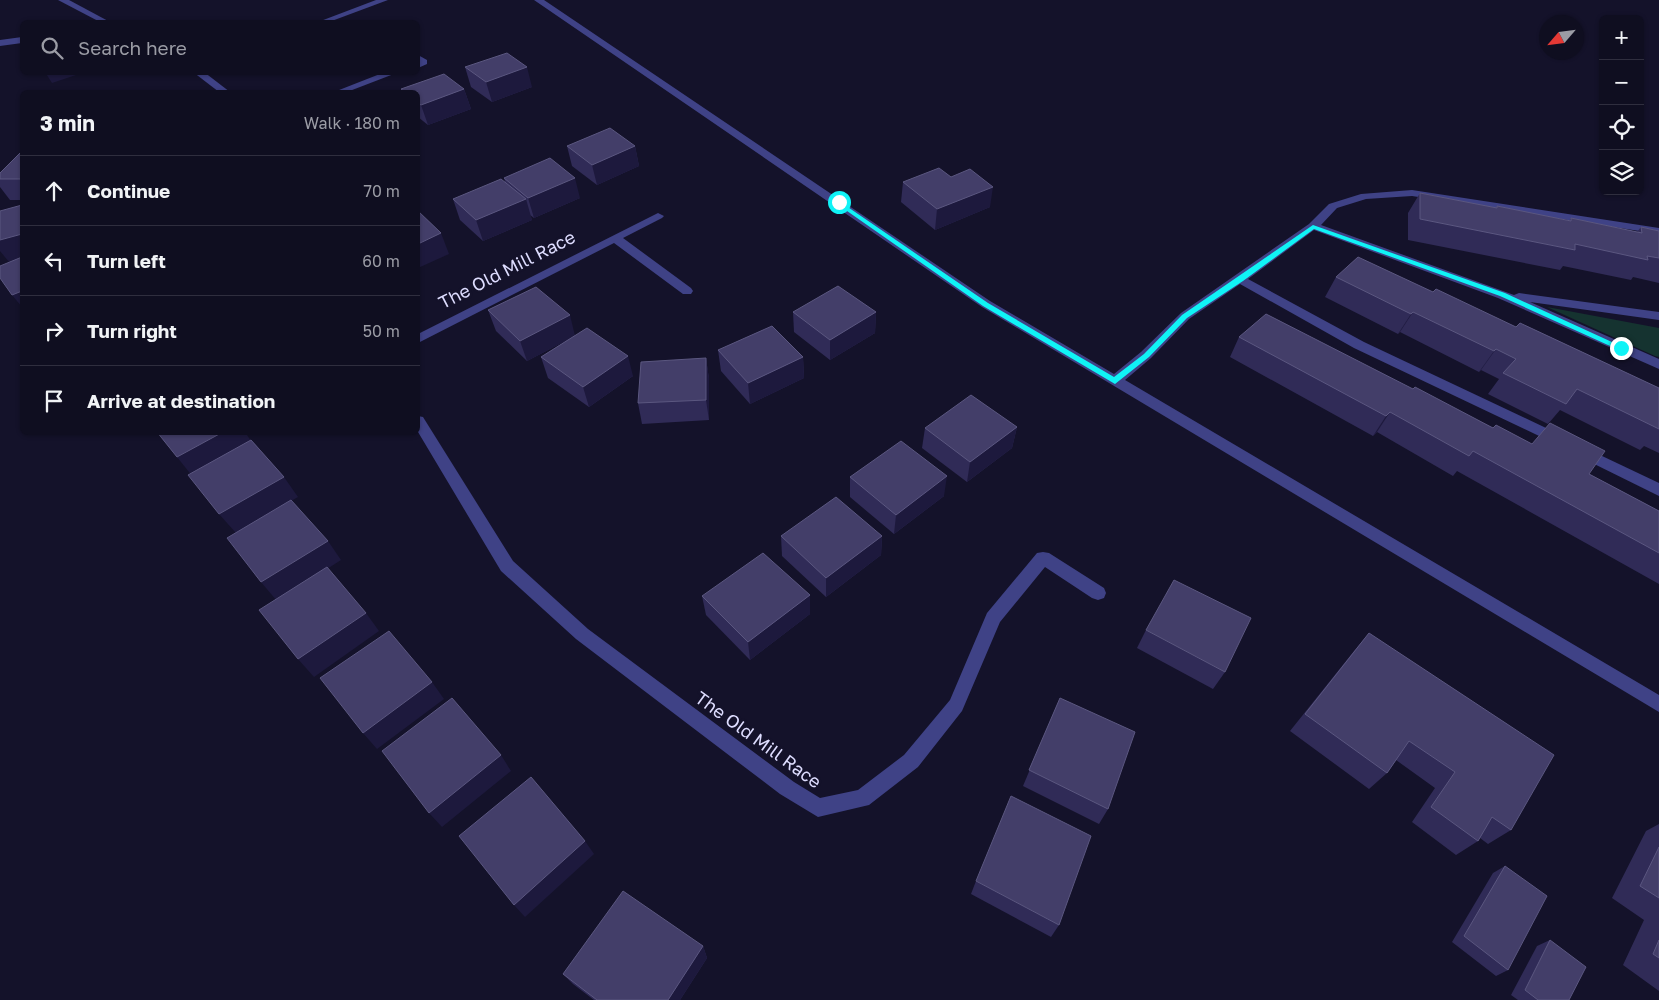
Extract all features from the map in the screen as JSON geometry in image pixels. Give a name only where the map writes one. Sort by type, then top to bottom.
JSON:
[{"type":"street","points":[[62,0],[97,20]]},
{"type":"street","points":[[328,20],[384,0]]},
{"type":"street","points":[[538,0],[839,202],[986,304],[1659,704]]},
{"type":"street","points":[[0,43],[20,40]]},
{"type":"street","points":[[201,75],[222,90]]},
{"type":"street","points":[[344,90],[386,75]]},
{"type":"street","points":[[1115,381],[1146,355],[1185,316],[1313,226],[1333,206],[1366,196],[1412,193],[1659,231]]},
{"type":"street","name":"The Old Mill Race","points":[[420,338],[658,216]]},
{"type":"street","points":[[1313,226],[1502,294],[1659,364]]},
{"type":"street","points":[[615,238],[687,291]]},
{"type":"street","points":[[1240,279],[1359,345],[1659,490]]},
{"type":"street","points":[[1502,294],[1659,316]]},
{"type":"street","name":"The Old Mill Race","points":[[420,424],[507,566],[582,634],[787,788],[818,808],[862,798],[911,761],[956,705],[993,618],[1043,558],[1098,593]]},
{"type":"green space","points":[[1547,307],[1659,328],[1659,357],[1655,356]]},
{"type":"building","points":[[507,53],[527,67],[486,82],[465,67]]},
{"type":"building","points":[[444,74],[464,89],[421,105],[420,90],[401,89]]},
{"type":"building","points":[[610,128],[635,146],[592,165],[567,146]]},
{"type":"building","points":[[20,153],[20,179],[0,179],[0,173]]},
{"type":"building","points":[[550,158],[575,178],[528,198],[504,178]]},
{"type":"building","points":[[939,168],[951,177],[970,169],[993,187],[937,209],[903,182]]},
{"type":"building","points":[[501,179],[526,199],[476,220],[453,199]]},
{"type":"building","points":[[1420,193],[1571,221],[1571,218],[1642,233],[1641,227],[1659,231],[1659,258],[1647,256],[1648,260],[1575,244],[1575,250],[1420,219]]},
{"type":"building","points":[[20,206],[20,235],[0,240],[0,211]]},
{"type":"building","points":[[420,213],[441,233],[420,243]]},
{"type":"building","points":[[1358,257],[1433,292],[1436,289],[1516,327],[1520,323],[1659,388],[1659,429],[1577,389],[1566,404],[1503,373],[1516,359],[1496,349],[1494,351],[1413,312],[1411,314],[1336,277]]},
{"type":"building","points":[[20,258],[20,292],[12,295],[0,278],[0,266]]},
{"type":"building","points":[[838,286],[876,312],[830,340],[793,312]]},
{"type":"building","points":[[536,287],[570,315],[520,341],[488,310]]},
{"type":"building","points":[[1266,314],[1413,389],[1415,387],[1493,428],[1496,425],[1532,444],[1550,423],[1605,451],[1589,474],[1659,511],[1659,553],[1473,451],[1469,456],[1390,412],[1386,416],[1239,337]]},
{"type":"building","points":[[772,326],[803,357],[748,383],[718,350]]},
{"type":"building","points":[[587,328],[628,356],[583,387],[541,357]]},
{"type":"building","points":[[706,358],[706,400],[638,403],[641,362]]},
{"type":"building","points":[[971,395],[1017,427],[970,462],[925,428]]},
{"type":"building","points":[[159,435],[217,435],[177,457]]},
{"type":"building","points":[[251,440],[284,477],[219,514],[188,475]]},
{"type":"building","points":[[901,441],[947,476],[896,515],[850,477]]},
{"type":"building","points":[[836,497],[882,536],[826,578],[781,536]]},
{"type":"building","points":[[291,500],[328,541],[261,582],[227,538]]},
{"type":"building","points":[[763,553],[810,595],[748,642],[702,596]]},
{"type":"building","points":[[327,567],[366,613],[298,659],[259,610]]},
{"type":"building","points":[[1174,580],[1251,618],[1225,672],[1146,630]]},
{"type":"building","points":[[389,631],[432,682],[363,733],[320,678]]},
{"type":"building","points":[[1369,633],[1554,755],[1511,830],[1492,817],[1478,841],[1431,807],[1455,772],[1409,741],[1387,773],[1305,714]]},
{"type":"building","points":[[452,698],[501,755],[429,813],[382,751]]},
{"type":"building","points":[[1060,698],[1135,732],[1108,809],[1029,770]]},
{"type":"building","points":[[531,777],[585,841],[514,905],[459,836]]},
{"type":"building","points":[[1011,796],[1091,836],[1059,925],[976,881]]},
{"type":"building","points":[[1659,847],[1659,898],[1640,886]]},
{"type":"building","points":[[1505,866],[1547,896],[1508,970],[1464,936]]},
{"type":"building","points":[[623,891],[703,946],[668,1000],[597,1000],[563,974]]},
{"type":"building","points":[[1550,940],[1586,967],[1569,1000],[1538,1000],[1525,990]]},
{"type":"building","points":[[1659,940],[1659,958],[1653,954]]},
{"type":"route","points":[[839,202],[986,304],[1115,381],[1146,355],[1185,316],[1313,226],[1502,294],[1621,348]]}]
